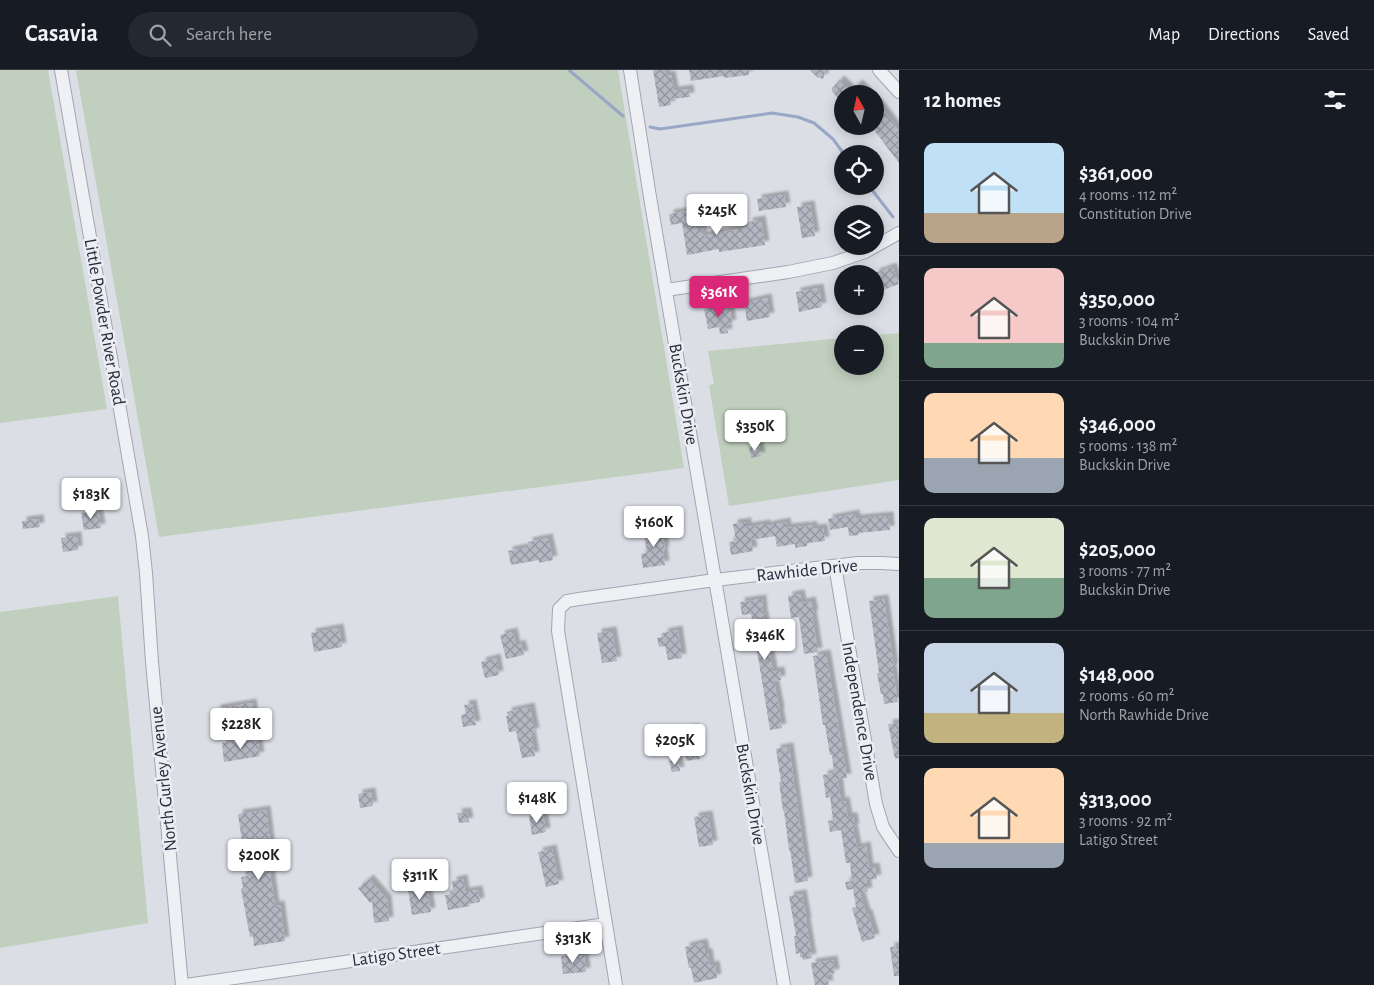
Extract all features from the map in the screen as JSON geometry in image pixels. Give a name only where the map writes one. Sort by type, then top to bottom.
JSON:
[{"type":"street","name":"Little Powder River Road","points":[[61,70],[131,473],[146,574]]},
{"type":"street","name":"Buckskin Drive","points":[[630,70],[784,985]]},
{"type":"street","points":[[879,70],[899,92]]},
{"type":"street","points":[[666,290],[788,272],[833,263],[865,252],[899,233]]},
{"type":"street","name":"Rawhide Drive","points":[[616,985],[558,631],[559,609],[567,601],[715,580],[881,562],[899,564]]},
{"type":"street","name":"Independence Drive","points":[[835,566],[876,804],[883,827],[899,851]]},
{"type":"street","name":"North Gurley Avenue","points":[[146,574],[152,662],[184,985]]},
{"type":"street","name":"Latigo Street","points":[[184,985],[606,924]]},
{"type":"green space","points":[[0,70],[48,70],[107,409],[0,423]]},
{"type":"green space","points":[[76,70],[618,70],[684,468],[159,537]]},
{"type":"green space","points":[[899,333],[899,480],[729,506],[709,385],[714,384],[708,351],[834,339],[834,375],[884,375],[884,334]]},
{"type":"green space","points":[[118,596],[148,923],[0,948],[0,612]]},
{"type":"building","points":[[653,70],[665,70],[666,76],[671,75],[674,91],[689,89],[690,97],[670,99],[671,105],[659,107]]},
{"type":"building","points":[[689,70],[749,70],[749,75],[724,78],[724,76],[691,81]]},
{"type":"building","points":[[810,70],[826,70],[823,79],[817,77]]},
{"type":"building","points":[[840,80],[845,85],[835,85]]},
{"type":"building","points":[[884,112],[899,131],[899,163],[878,135],[884,135]]},
{"type":"building","points":[[784,195],[786,207],[759,211],[757,199]]},
{"type":"building","points":[[810,205],[815,236],[802,238],[797,207]]},
{"type":"building","points":[[692,210],[696,229],[702,228],[703,236],[749,227],[748,222],[761,220],[765,245],[719,252],[719,249],[687,255],[682,223],[671,225],[669,214]]},
{"type":"building","points":[[892,267],[899,284],[884,290],[884,270]]},
{"type":"building","points":[[819,288],[822,307],[799,312],[796,292]]},
{"type":"building","points":[[767,298],[770,317],[747,321],[744,303]]},
{"type":"building","points":[[729,305],[732,324],[727,325],[728,333],[720,334],[719,327],[708,329],[704,309]]},
{"type":"building","points":[[759,446],[761,456],[751,458],[749,447]]},
{"type":"building","points":[[98,510],[101,528],[84,530],[81,513]]},
{"type":"building","points":[[855,514],[856,519],[889,516],[890,530],[858,533],[859,535],[849,536],[848,527],[830,530],[828,519]]},
{"type":"building","points":[[39,519],[40,527],[23,529],[22,521]]},
{"type":"building","points":[[747,522],[747,527],[786,522],[787,528],[812,525],[813,529],[823,528],[825,541],[807,543],[807,546],[795,548],[795,544],[777,547],[775,536],[751,540],[753,551],[731,555],[729,542],[736,541],[733,524]]},
{"type":"building","points":[[662,527],[665,565],[643,568],[641,554],[647,553],[643,530]]},
{"type":"building","points":[[77,536],[78,550],[63,552],[61,538]]},
{"type":"building","points":[[548,538],[553,560],[539,563],[539,560],[511,565],[508,551],[529,547],[528,542]]},
{"type":"building","points":[[800,594],[802,603],[811,601],[818,652],[804,654],[799,617],[791,618],[788,596]]},
{"type":"building","points":[[762,599],[773,672],[780,671],[781,680],[774,681],[782,728],[770,730],[751,614],[742,615],[740,602]]},
{"type":"building","points":[[884,599],[898,702],[884,704],[877,673],[879,673],[869,601]]},
{"type":"building","points":[[339,628],[342,647],[314,652],[311,633]]},
{"type":"building","points":[[678,630],[682,658],[668,660],[665,646],[659,647],[657,638],[664,637],[663,633]]},
{"type":"building","points":[[612,631],[617,661],[602,663],[597,633]]},
{"type":"building","points":[[513,632],[516,646],[521,644],[524,655],[506,659],[500,635]]},
{"type":"building","points":[[826,654],[847,778],[838,779],[841,802],[845,801],[848,817],[853,817],[857,848],[866,846],[869,868],[875,867],[877,879],[866,880],[868,892],[860,893],[875,938],[862,942],[852,908],[856,907],[853,889],[847,890],[845,882],[852,881],[850,863],[846,863],[841,830],[830,832],[828,821],[833,820],[830,797],[826,798],[823,775],[834,773],[832,755],[830,755],[825,725],[823,725],[813,656]]},
{"type":"building","points":[[496,658],[499,675],[485,678],[481,662]]},
{"type":"building","points":[[252,703],[255,722],[219,727],[216,709]]},
{"type":"building","points":[[472,704],[476,725],[463,727],[461,715],[466,714],[464,705]]},
{"type":"building","points":[[530,707],[535,732],[531,733],[535,756],[522,758],[516,731],[509,732],[506,716],[508,716],[507,712]]},
{"type":"building","points":[[899,723],[899,758],[895,759],[888,724]]},
{"type":"building","points":[[694,728],[700,759],[686,761],[681,731]]},
{"type":"building","points":[[257,738],[260,756],[224,762],[222,743]]},
{"type":"building","points":[[789,747],[808,881],[795,883],[783,811],[776,749]]},
{"type":"building","points":[[678,759],[680,771],[672,772],[669,761]]},
{"type":"building","points":[[371,792],[373,806],[360,808],[358,794]]},
{"type":"building","points":[[266,810],[272,857],[268,858],[275,906],[280,905],[285,941],[254,946],[253,936],[250,937],[241,889],[243,888],[241,877],[247,876],[238,814]]},
{"type":"building","points":[[467,812],[469,822],[459,823],[457,813]]},
{"type":"building","points":[[543,814],[546,832],[532,835],[529,816]]},
{"type":"building","points":[[708,815],[713,845],[699,847],[694,817]]},
{"type":"building","points":[[552,849],[559,884],[546,887],[538,852]]},
{"type":"building","points":[[369,879],[387,900],[389,921],[374,923],[372,901],[370,903],[358,888]]},
{"type":"building","points":[[463,879],[465,892],[478,890],[480,902],[448,910],[445,895],[454,894],[452,881]]},
{"type":"building","points":[[427,887],[431,912],[412,915],[408,890]]},
{"type":"building","points":[[802,894],[812,958],[803,960],[800,957],[800,953],[796,954],[794,936],[796,936],[789,896]]},
{"type":"building","points":[[703,943],[705,953],[708,953],[710,966],[715,965],[717,978],[694,983],[685,947]]},
{"type":"building","points":[[899,946],[899,976],[894,976],[890,947]]},
{"type":"building","points":[[584,955],[586,972],[563,974],[561,956]]},
{"type":"building","points":[[833,960],[835,973],[827,975],[829,985],[815,985],[811,963]]},
{"type":"waterway","points":[[569,70],[623,116]]},
{"type":"waterway","points":[[650,127],[660,129],[772,113],[798,117],[814,123],[837,145]]},
{"type":"waterway","points":[[876,195],[893,217]]}]
